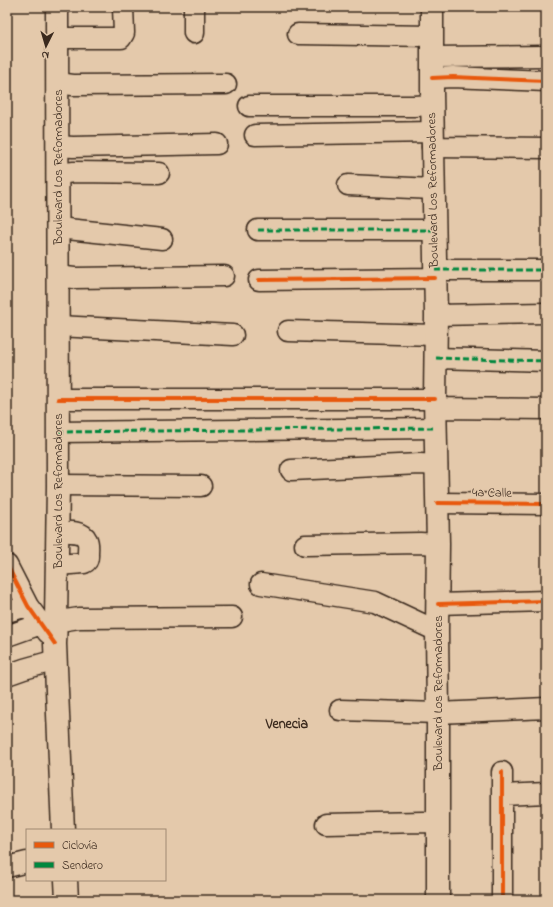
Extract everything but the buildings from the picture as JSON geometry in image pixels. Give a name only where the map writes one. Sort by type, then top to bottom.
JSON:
[{"type":"main road","name":"Boulevard Los Reformadores","points":[[58,7],[58,532],[57,565],[49,623],[55,652],[63,829]]},
{"type":"main road","name":"Boulevard Los Reformadores","points":[[432,7],[432,140],[438,544],[438,900]]},
{"type":"main road","points":[[66,881],[67,900]]},
{"type":"street","points":[[58,38],[121,38],[124,33],[123,7]]},
{"type":"street","points":[[194,7],[194,33]]},
{"type":"street","points":[[298,34],[546,56]]},
{"type":"street","points":[[432,78],[453,77],[546,81]]},
{"type":"street","points":[[58,83],[73,85],[226,84]]},
{"type":"street","points":[[249,106],[432,105]]},
{"type":"street","points":[[255,135],[432,140],[546,148]]},
{"type":"street","points":[[58,146],[217,144]]},
{"type":"street","points":[[58,174],[74,172],[159,174]]},
{"type":"street","points":[[348,184],[433,189]]},
{"type":"street","points":[[58,228],[162,239]]},
{"type":"street","points":[[258,230],[434,230]]},
{"type":"street","points":[[259,280],[546,270]]},
{"type":"street","points":[[58,276],[74,278],[224,276]]},
{"type":"street","points":[[288,331],[435,325],[546,313]]},
{"type":"street","points":[[58,326],[233,335]]},
{"type":"street","points":[[436,358],[546,361]]},
{"type":"street","points":[[58,399],[436,412]]},
{"type":"street","points":[[58,432],[436,412],[546,409]]},
{"type":"street","points":[[291,470],[420,464],[437,465]]},
{"type":"street","points":[[58,485],[201,486]]},
{"type":"street","name":"4a Calle","points":[[437,503],[546,504]]},
{"type":"street","points":[[57,565],[86,562],[88,560],[87,538],[77,533],[58,532]]},
{"type":"street","points":[[305,545],[438,544]]},
{"type":"street","points":[[7,565],[28,606],[49,623]]},
{"type":"street","points":[[261,584],[375,602],[437,631]]},
{"type":"street","points":[[438,604],[546,601]]},
{"type":"street","points":[[7,612],[28,606]]},
{"type":"street","points":[[7,636],[49,623],[79,618],[232,617]]},
{"type":"street","points":[[7,675],[24,669],[55,652]]},
{"type":"street","points":[[340,710],[438,713],[546,708]]},
{"type":"street","points":[[502,772],[502,900]]},
{"type":"street","points":[[502,795],[546,793]]},
{"type":"street","points":[[326,824],[438,823]]},
{"type":"street","points":[[7,868],[26,862]]},
{"type":"marked path","points":[[258,230],[434,230]]},
{"type":"marked path","points":[[435,270],[546,270]]},
{"type":"marked path","points":[[436,358],[546,361]]},
{"type":"marked path","points":[[58,432],[436,428]]},
{"type":"cycle path","points":[[432,78],[453,77],[546,81]]},
{"type":"cycle path","points":[[259,280],[435,278]]},
{"type":"cycle path","points":[[58,399],[435,399]]},
{"type":"cycle path","points":[[437,503],[546,504]]},
{"type":"cycle path","points":[[7,565],[28,606],[55,644]]},
{"type":"cycle path","points":[[438,604],[546,601]]},
{"type":"cycle path","points":[[502,772],[502,900]]},
{"type":"district","name":"Venecia","points":[[287,724]]}]
